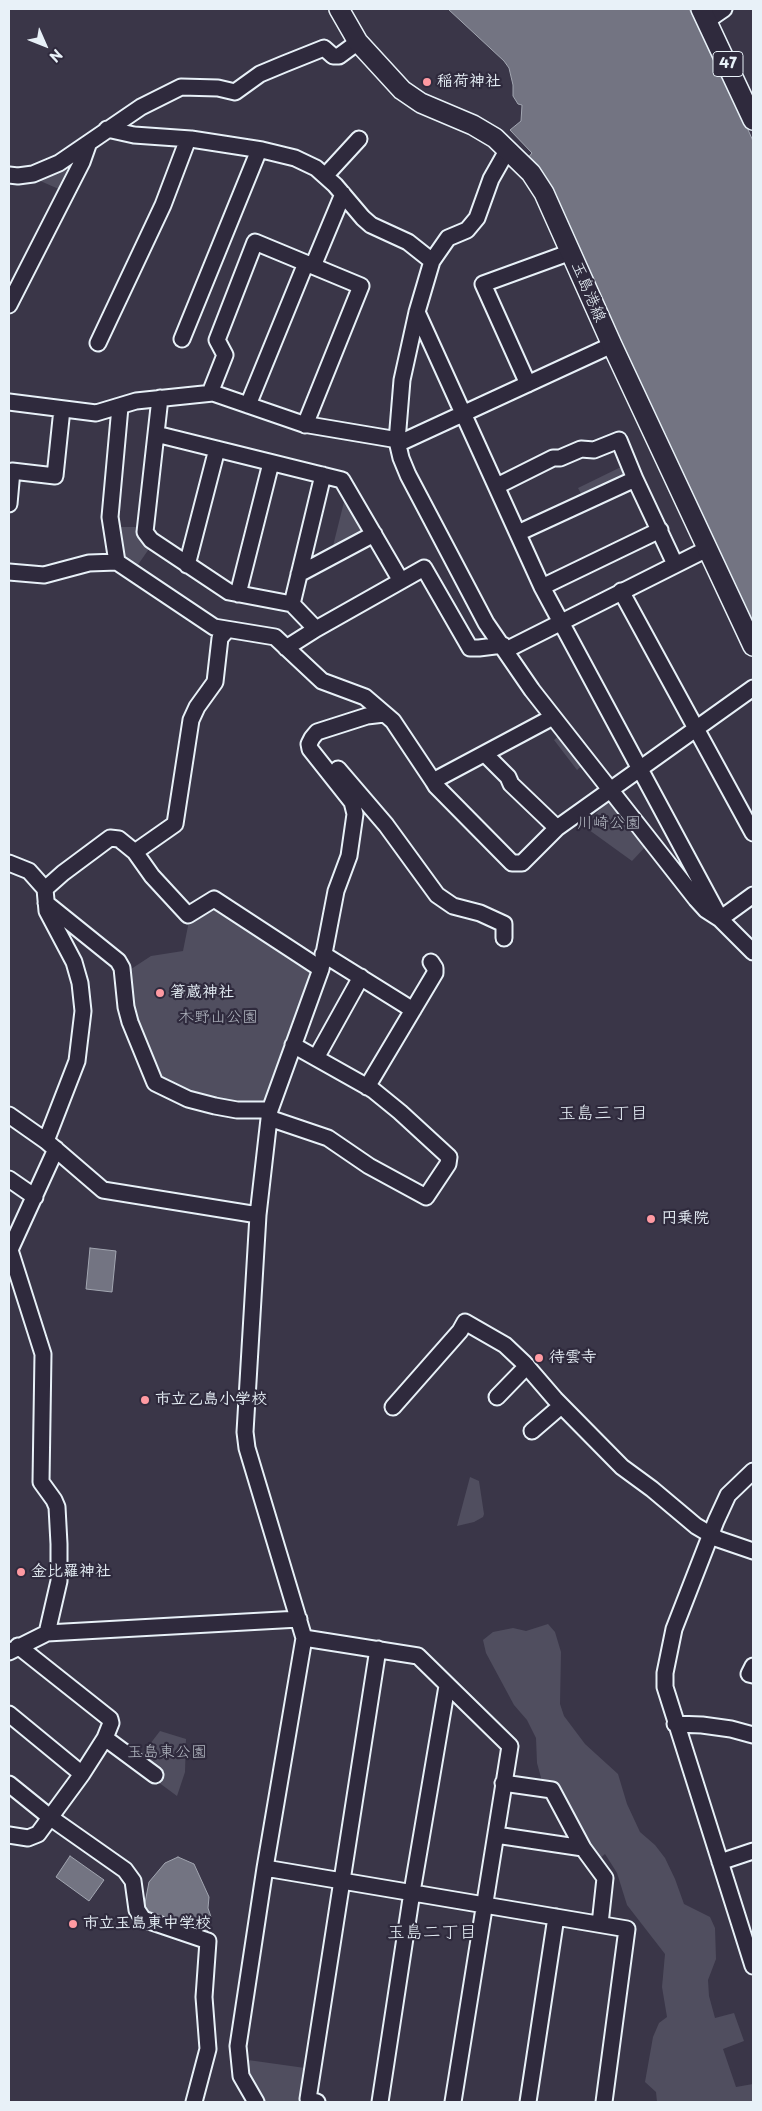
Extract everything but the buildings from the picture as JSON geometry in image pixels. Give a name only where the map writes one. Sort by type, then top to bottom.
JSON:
[{"type":"main road","name":"玉島港線","points":[[339,9],[358,42],[402,90],[421,103],[473,124],[495,138],[531,173],[544,193],[612,345],[753,646]]},
{"type":"main road","name":"47","points":[[705,14],[753,120]]},
{"type":"street","points":[[705,14],[724,9]]},
{"type":"street","points":[[9,175],[33,174],[60,163],[141,108],[181,87],[218,88],[235,92],[260,74],[284,64],[324,48],[332,56],[339,56],[358,42]]},
{"type":"street","points":[[108,129],[134,135],[188,139],[259,150],[295,158],[316,168],[325,176],[371,226],[408,242],[432,261]]},
{"type":"street","points":[[98,343],[163,205],[188,139]]},
{"type":"street","points":[[325,176],[358,139]]},
{"type":"street","points":[[9,305],[82,162],[88,145]]},
{"type":"street","points":[[508,149],[491,179],[476,218],[467,230],[448,238],[432,261],[417,312],[402,380],[397,441],[408,475],[486,623],[532,690],[696,899],[753,952]]},
{"type":"street","points":[[182,339],[259,150]]},
{"type":"street","points":[[248,405],[343,194]]},
{"type":"street","points":[[210,393],[225,354],[217,340],[255,242],[361,286],[305,424]]},
{"type":"street","points":[[528,384],[483,284],[571,252]]},
{"type":"street","points":[[417,312],[542,587],[720,920]]},
{"type":"street","points":[[9,402],[96,413],[136,401],[210,393],[305,424],[404,441],[612,345]]},
{"type":"street","points":[[160,398],[145,532],[151,540],[229,592],[292,604],[316,629]]},
{"type":"street","points":[[117,562],[110,517],[120,407]]},
{"type":"street","points":[[9,504],[10,471],[56,476],[62,409]]},
{"type":"street","points":[[156,434],[342,480],[401,581]]},
{"type":"street","points":[[497,486],[553,458],[560,458],[581,449],[594,450],[619,440],[675,564]]},
{"type":"street","points":[[187,565],[217,449]]},
{"type":"street","points":[[238,594],[271,462]]},
{"type":"street","points":[[292,604],[323,475]]},
{"type":"street","points":[[518,533],[635,479]]},
{"type":"street","points":[[542,587],[660,530]]},
{"type":"street","points":[[300,574],[374,534]]},
{"type":"street","points":[[286,648],[424,568],[470,648],[504,648],[707,549]]},
{"type":"street","points":[[9,572],[44,575],[89,563],[117,562],[214,627],[275,638],[322,681],[365,697],[393,721],[436,786],[512,863],[522,863],[556,828],[753,688]]},
{"type":"street","points":[[622,591],[753,833]]},
{"type":"street","points":[[135,852],[175,824],[191,720],[197,707],[215,682],[220,638],[226,630]]},
{"type":"street","points":[[256,2102],[242,2076],[238,2046],[265,1868],[304,1638],[247,1448],[245,1432],[258,1215],[270,1114],[322,961],[336,890],[349,856],[355,814],[352,802],[310,750],[309,744],[317,732],[368,716],[384,714]]},
{"type":"street","points":[[433,781],[553,717]]},
{"type":"street","points":[[312,738],[386,825],[437,895],[454,906],[480,913],[504,924],[504,938]]},
{"type":"street","points":[[485,754],[508,778],[511,784],[556,828]]},
{"type":"street","points":[[47,1633],[59,1581],[59,1544],[57,1507],[41,1482],[43,1354],[10,1251],[35,1197],[51,1145],[76,1061],[83,1011],[80,983],[74,962],[52,923],[46,896],[63,873],[110,838],[118,839],[135,852],[152,876],[188,915],[214,899],[322,961],[361,977],[413,1010]]},
{"type":"street","points":[[9,863],[29,871],[46,896],[118,961],[122,968],[126,1006],[130,1022],[155,1083],[188,1099],[237,1110],[270,1114],[328,1138],[369,1166],[426,1197],[448,1164],[449,1157],[400,1112],[367,1087],[293,1045]]},
{"type":"street","points":[[720,920],[753,895]]},
{"type":"street","points":[[367,1087],[435,973],[435,968],[431,962]]},
{"type":"street","points":[[316,1058],[361,977]]},
{"type":"street","points":[[9,1115],[51,1145],[103,1190],[258,1215]]},
{"type":"street","points":[[9,1179],[35,1197]]},
{"type":"street","points":[[393,1407],[460,1331],[465,1322],[505,1345],[527,1366],[561,1406],[622,1467],[710,1536],[753,1551]]},
{"type":"street","points":[[497,1397],[527,1366]]},
{"type":"street","points":[[532,1431],[561,1406]]},
{"type":"street","points":[[753,1472],[728,1495],[710,1536],[674,1629],[664,1687],[753,1966]]},
{"type":"street","points":[[9,1835],[28,1838],[38,1834],[82,1774],[105,1738],[112,1723],[110,1719],[14,1649],[47,1633],[299,1619]]},
{"type":"street","points":[[304,1638],[418,1656],[510,1746],[453,2102]]},
{"type":"street","points":[[317,2102],[308,2099],[378,1649]]},
{"type":"street","points":[[753,1666],[749,1674],[753,1675]]},
{"type":"street","points":[[380,2102],[412,1892],[447,1686]]},
{"type":"street","points":[[9,1714],[82,1774]]},
{"type":"street","points":[[675,1724],[702,1724],[753,1735]]},
{"type":"street","points":[[105,1738],[155,1775]]},
{"type":"street","points":[[504,1783],[552,1790],[583,1848],[605,1878],[600,1924]]},
{"type":"street","points":[[9,1784],[51,1818],[125,1870],[133,1881],[138,1910],[144,1919],[208,1941],[204,1997],[208,2049],[194,2102]]},
{"type":"street","points":[[496,1836],[583,1848]]},
{"type":"street","points":[[720,1862],[753,1851]]},
{"type":"street","points":[[265,1868],[627,1929],[604,2102]]},
{"type":"street","points":[[528,2102],[556,1917]]},
{"type":"green space","points":[[76,162],[61,190],[38,180],[40,177]]},
{"type":"green space","points":[[625,465],[630,475],[583,497],[578,488]]},
{"type":"green space","points":[[346,494],[366,529],[331,554]]},
{"type":"green space","points":[[115,527],[140,527],[151,546],[135,569],[119,559]]},
{"type":"green space","points":[[562,733],[585,763],[577,770],[554,740]]},
{"type":"green space","name":"川崎公園","points":[[608,799],[647,845],[632,861],[585,827]]},
{"type":"green space","name":"木野山公園","points":[[215,905],[316,970],[267,1105],[227,1104],[173,1090],[156,1074],[141,1035],[125,973],[151,956],[183,951],[189,921]]},
{"type":"green space","points":[[470,1477],[479,1481],[484,1514],[483,1517],[474,1522],[457,1526]]},
{"type":"green space","points":[[548,1624],[555,1632],[561,1652],[560,1704],[564,1716],[585,1744],[618,1774],[627,1804],[640,1832],[655,1845],[665,1858],[684,1904],[710,1917],[715,1928],[716,1959],[708,1980],[709,1996],[715,2018],[734,2013],[744,2041],[723,2049],[736,2087],[753,2084],[753,2102],[657,2102],[656,2092],[645,2082],[653,2037],[659,2023],[667,2017],[662,1987],[665,1954],[627,1905],[617,1873],[605,1854],[597,1861],[543,1785],[537,1763],[536,1738],[527,1720],[514,1705],[486,1653],[483,1640],[493,1632],[513,1628],[526,1631]]},
{"type":"green space","name":"玉島東公園","points":[[160,1731],[186,1739],[185,1772],[177,1796],[154,1779],[140,1757]]},
{"type":"green space","points":[[248,2060],[305,2068],[301,2102],[266,2102],[250,2076]]},
{"type":"water","points":[[448,9],[689,9],[715,55],[753,141],[753,628],[527,159],[532,153],[510,130],[521,121],[522,105],[518,104],[513,96],[513,85],[509,68],[504,61]]},
{"type":"water","points":[[90,1248],[116,1251],[112,1292],[86,1289]]},
{"type":"water","points":[[70,1856],[104,1880],[89,1901],[56,1877]]},
{"type":"water","points":[[178,1857],[194,1864],[209,1897],[208,1908],[211,1917],[206,1936],[144,1916],[149,1882],[165,1863]]},
{"type":"place","name":"稲荷神社","points":[[427,82]]},
{"type":"place","name":"箸蔵神社","points":[[160,993]]},
{"type":"place","name":"円乗院","points":[[651,1219]]},
{"type":"place","name":"待雲寺","points":[[539,1358]]},
{"type":"place","name":"市立乙島小学校","points":[[145,1400]]},
{"type":"place","name":"金比羅神社","points":[[21,1572]]},
{"type":"place","name":"市立玉島東中学校","points":[[73,1924]]},
{"type":"district","name":"玉島三丁目","points":[[603,1114]]},
{"type":"district","name":"玉島二丁目","points":[[432,1933]]}]
